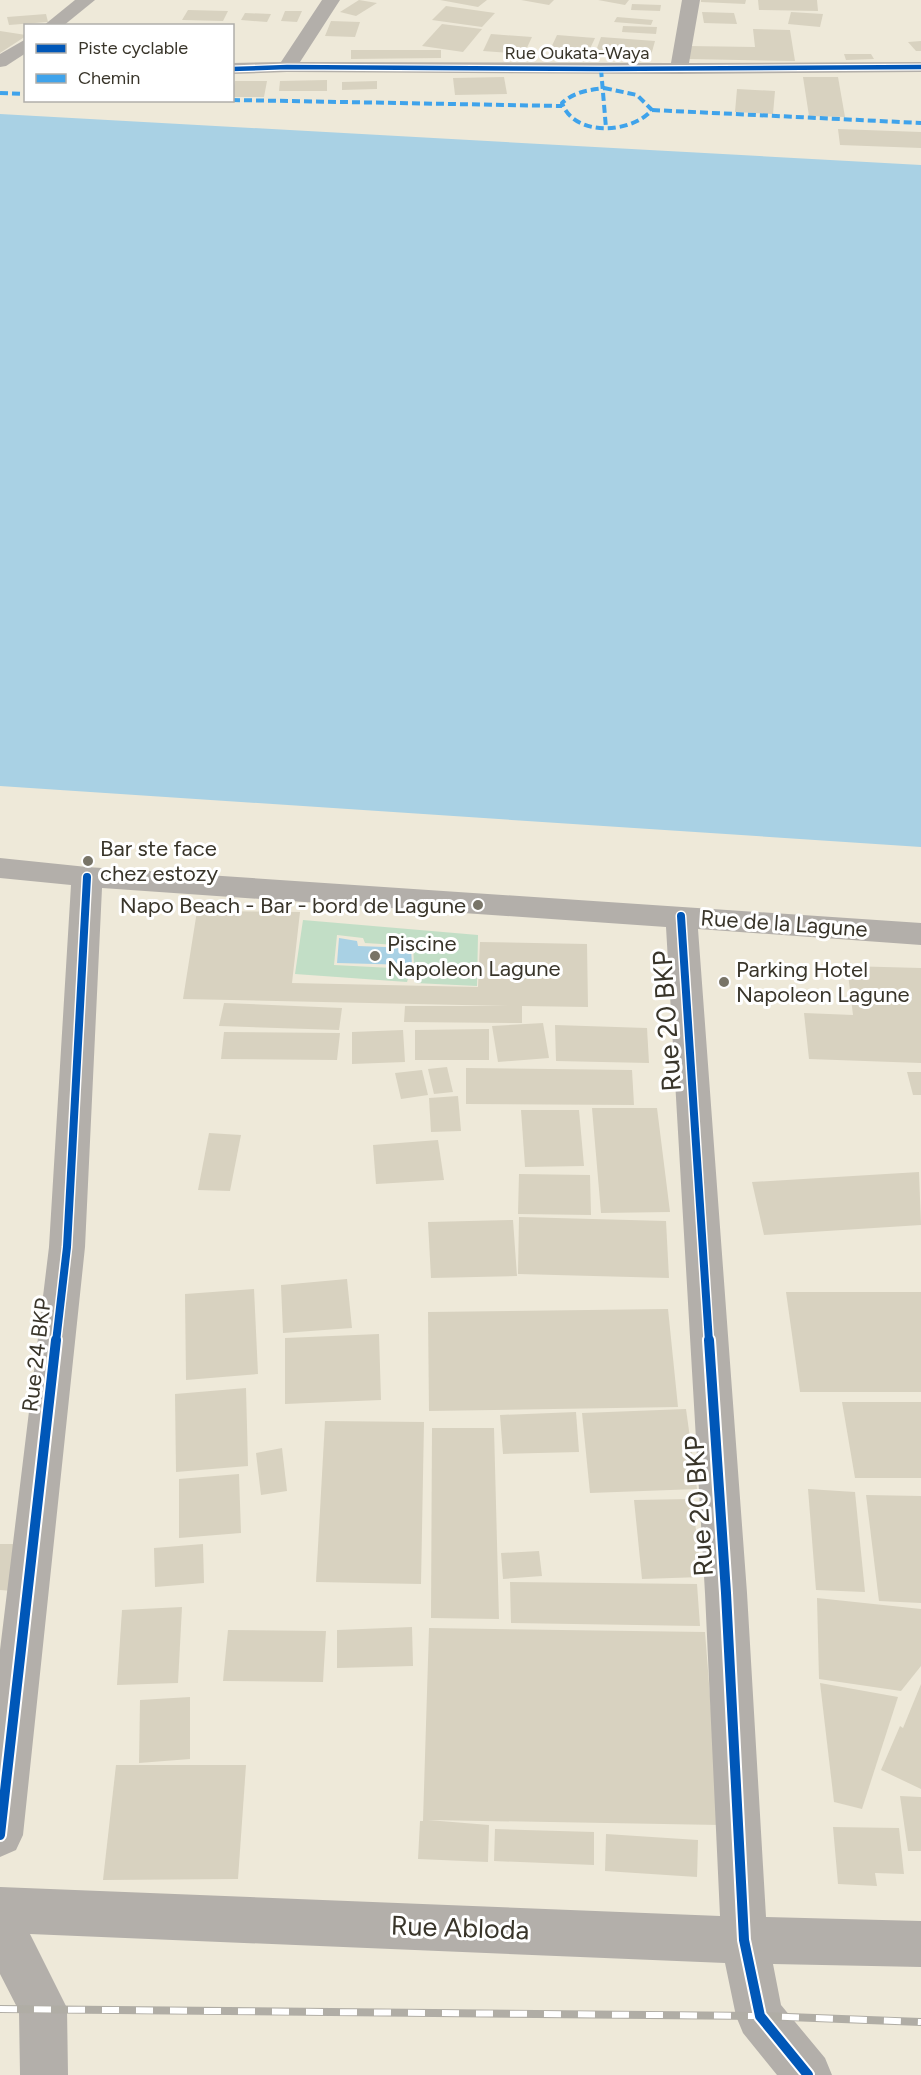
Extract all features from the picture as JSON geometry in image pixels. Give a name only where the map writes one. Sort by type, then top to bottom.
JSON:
[{"type":"street","points":[[54,24],[87,0]]},
{"type":"street","points":[[287,67],[331,0]]},
{"type":"street","points":[[679,69],[691,0]]},
{"type":"street","points":[[0,62],[24,45]]},
{"type":"street","name":"Rue Oukata-Waya","points":[[234,69],[921,67]]},
{"type":"street","name":"Rue de la Lagune","points":[[0,868],[87,877],[921,934]]},
{"type":"street","name":"Rue 24 BKP","points":[[0,1835],[67,1247],[87,877]]},
{"type":"street","name":"Rue 20 BKP","points":[[681,916],[726,1593],[744,1940],[760,2016],[808,2075]]},
{"type":"street","name":"Rue Abloda","points":[[0,1910],[744,1940],[921,1944]]},
{"type":"street","points":[[0,1925],[43,2008],[44,2075]]},
{"type":"green space","points":[[303,920],[478,935],[477,986],[415,983],[413,946],[365,943],[363,938],[337,935],[334,965],[411,969],[407,982],[295,974]]},
{"type":"water","points":[[0,114],[921,165],[921,847],[0,786]]},
{"type":"water","name":"Piscine Napoleon Lagune","points":[[339,938],[357,941],[358,946],[411,948],[412,965],[337,963]]},
{"type":"building","points":[[359,0],[377,3],[356,16],[340,12]]},
{"type":"building","points":[[440,0],[487,0],[478,7]]},
{"type":"building","points":[[521,0],[554,0],[549,5]]},
{"type":"building","points":[[598,0],[629,0],[625,5]]},
{"type":"building","points":[[701,0],[746,0],[745,4],[701,2]]},
{"type":"building","points":[[758,0],[817,0],[818,11],[759,10]]},
{"type":"building","points":[[632,4],[661,5],[660,11],[631,10]]},
{"type":"building","points":[[446,6],[495,13],[482,27],[432,20]]},
{"type":"building","points":[[188,10],[228,11],[223,21],[182,20]]},
{"type":"building","points":[[285,11],[302,11],[297,22],[281,21]]},
{"type":"building","points":[[702,12],[734,13],[737,24],[704,23]]},
{"type":"building","points":[[791,12],[823,14],[820,27],[788,24]]},
{"type":"building","points":[[245,13],[271,14],[267,22],[241,20]]},
{"type":"building","points":[[46,14],[48,22],[9,25],[7,17]]},
{"type":"building","points":[[617,17],[653,20],[651,25],[614,22]]},
{"type":"building","points":[[331,21],[360,22],[355,37],[325,36]]},
{"type":"building","points":[[442,24],[482,29],[463,52],[422,46]]},
{"type":"building","points":[[623,26],[657,27],[656,34],[622,32]]},
{"type":"building","points":[[753,29],[790,30],[795,61],[689,59],[688,46],[755,47]]},
{"type":"building","points":[[0,31],[24,35],[24,37],[0,53]]},
{"type":"building","points":[[491,34],[532,37],[524,54],[483,51]]},
{"type":"building","points":[[557,35],[595,38],[588,53],[550,50]]},
{"type":"building","points":[[601,37],[655,41],[650,59],[609,56],[610,52],[596,51]]},
{"type":"building","points":[[921,41],[921,51],[916,51],[908,42]]},
{"type":"building","points":[[351,50],[441,50],[441,58],[351,59]]},
{"type":"building","points":[[844,54],[871,54],[874,59],[846,60]]},
{"type":"building","points":[[504,77],[507,94],[455,95],[453,78]]},
{"type":"building","points":[[803,77],[838,77],[845,117],[809,116]]},
{"type":"building","points":[[327,80],[327,91],[279,91],[280,81]]},
{"type":"building","points":[[235,81],[267,81],[264,97],[234,97]]},
{"type":"building","points":[[377,81],[377,89],[342,90],[342,82]]},
{"type":"building","points":[[737,89],[775,91],[773,114],[735,112]]},
{"type":"building","points":[[838,129],[921,132],[921,148],[840,145]]},
{"type":"building","points":[[197,911],[300,912],[292,983],[478,987],[480,942],[587,944],[588,1007],[522,1006],[522,1023],[404,1022],[405,1006],[508,1006],[183,999]]},
{"type":"building","points":[[847,966],[921,968],[921,1063],[809,1059],[804,1013],[853,1015]]},
{"type":"building","points":[[224,1003],[342,1008],[339,1030],[219,1026]]},
{"type":"building","points":[[543,1023],[549,1058],[498,1062],[492,1026]]},
{"type":"building","points":[[555,1025],[647,1028],[649,1063],[556,1061]]},
{"type":"building","points":[[489,1029],[489,1060],[415,1060],[415,1030]]},
{"type":"building","points":[[403,1030],[405,1062],[352,1064],[352,1032]]},
{"type":"building","points":[[224,1032],[340,1033],[337,1060],[221,1059]]},
{"type":"building","points":[[447,1067],[453,1092],[434,1094],[428,1069]]},
{"type":"building","points":[[466,1068],[632,1070],[634,1105],[466,1104]]},
{"type":"building","points":[[422,1070],[428,1095],[401,1099],[395,1073]]},
{"type":"building","points":[[907,1072],[921,1072],[921,1095],[913,1095]]},
{"type":"building","points":[[458,1096],[461,1131],[431,1132],[429,1098]]},
{"type":"building","points":[[592,1108],[657,1108],[670,1212],[601,1213]]},
{"type":"building","points":[[521,1110],[579,1110],[584,1166],[525,1167]]},
{"type":"building","points":[[209,1133],[241,1135],[230,1191],[198,1190]]},
{"type":"building","points":[[438,1140],[444,1180],[376,1184],[373,1145]]},
{"type":"building","points":[[919,1172],[921,1225],[764,1235],[752,1182]]},
{"type":"building","points":[[519,1174],[590,1175],[591,1215],[518,1214]]},
{"type":"building","points":[[519,1217],[666,1221],[669,1278],[518,1274]]},
{"type":"building","points":[[513,1220],[517,1276],[431,1278],[428,1222]]},
{"type":"building","points":[[347,1279],[352,1328],[283,1333],[281,1285]]},
{"type":"building","points":[[254,1289],[258,1374],[186,1380],[185,1294]]},
{"type":"building","points":[[786,1292],[921,1292],[921,1392],[800,1392]]},
{"type":"building","points":[[668,1309],[678,1407],[429,1411],[428,1312]]},
{"type":"building","points":[[379,1334],[381,1400],[285,1404],[285,1338]]},
{"type":"building","points":[[246,1388],[248,1466],[176,1472],[175,1394]]},
{"type":"building","points":[[842,1402],[921,1402],[921,1478],[855,1478]]},
{"type":"building","points":[[686,1409],[697,1489],[590,1493],[582,1413]]},
{"type":"building","points":[[576,1412],[579,1452],[503,1454],[500,1415]]},
{"type":"building","points":[[325,1421],[424,1422],[421,1584],[316,1582]]},
{"type":"building","points":[[432,1428],[494,1428],[499,1619],[431,1618]]},
{"type":"building","points":[[282,1448],[287,1491],[261,1495],[256,1453]]},
{"type":"building","points":[[239,1474],[241,1533],[179,1538],[179,1479]]},
{"type":"building","points":[[808,1489],[855,1492],[865,1592],[816,1590]]},
{"type":"building","points":[[866,1495],[921,1496],[921,1603],[879,1601]]},
{"type":"building","points":[[692,1499],[702,1577],[642,1579],[634,1500]]},
{"type":"building","points":[[0,1544],[20,1544],[13,1591],[0,1590]]},
{"type":"building","points":[[203,1544],[204,1583],[155,1587],[154,1548]]},
{"type":"building","points":[[539,1551],[542,1576],[503,1579],[501,1553]]},
{"type":"building","points":[[510,1582],[697,1584],[700,1626],[511,1623]]},
{"type":"building","points":[[817,1598],[921,1609],[921,1666],[901,1691],[819,1679]]},
{"type":"building","points":[[182,1607],[178,1683],[117,1685],[122,1610]]},
{"type":"building","points":[[412,1627],[413,1666],[337,1668],[337,1630]]},
{"type":"building","points":[[429,1628],[705,1632],[720,1825],[428,1820],[489,1825],[488,1862],[418,1859],[420,1821],[423,1821]]},
{"type":"building","points":[[228,1630],[326,1631],[323,1682],[223,1681]]},
{"type":"building","points":[[820,1683],[898,1697],[862,1809],[834,1802]]},
{"type":"building","points":[[921,1684],[921,1789],[881,1770],[900,1726],[903,1728]]},
{"type":"building","points":[[190,1697],[190,1759],[139,1763],[140,1700]]},
{"type":"building","points":[[116,1765],[246,1765],[238,1879],[103,1880]]},
{"type":"building","points":[[900,1796],[921,1797],[921,1851],[908,1851]]},
{"type":"building","points":[[833,1827],[899,1828],[904,1874],[875,1873],[877,1886],[838,1884]]},
{"type":"building","points":[[495,1829],[594,1832],[594,1865],[494,1861]]},
{"type":"building","points":[[606,1834],[698,1840],[697,1877],[605,1871]]},
{"type":"railway","points":[[0,2009],[760,2016],[921,2022]]},
{"type":"marked path","points":[[601,69],[606,128]]},
{"type":"marked path","points":[[604,88],[637,95],[652,110],[645,118],[633,124],[603,128],[588,126],[575,121],[566,114],[562,103],[566,99],[582,92],[604,88]]},
{"type":"marked path","points":[[0,93],[24,94]]},
{"type":"marked path","points":[[234,100],[562,106]]},
{"type":"marked path","points":[[652,110],[921,123]]},
{"type":"cycle path","points":[[234,69],[921,67]]},
{"type":"cycle path","points":[[0,1835],[67,1247],[87,877]]},
{"type":"cycle path","points":[[681,916],[726,1593],[744,1940],[760,2016],[808,2075]]},
{"type":"place","name":"Bar ste face chez estozy","points":[[88,861]]},
{"type":"place","name":"Napo Beach - Bar - bord de Lagune","points":[[478,905]]},
{"type":"place","name":"Piscine Napoleon Lagune","points":[[375,956]]},
{"type":"place","name":"Parking Hotel Napoleon Lagune","points":[[724,982]]}]
